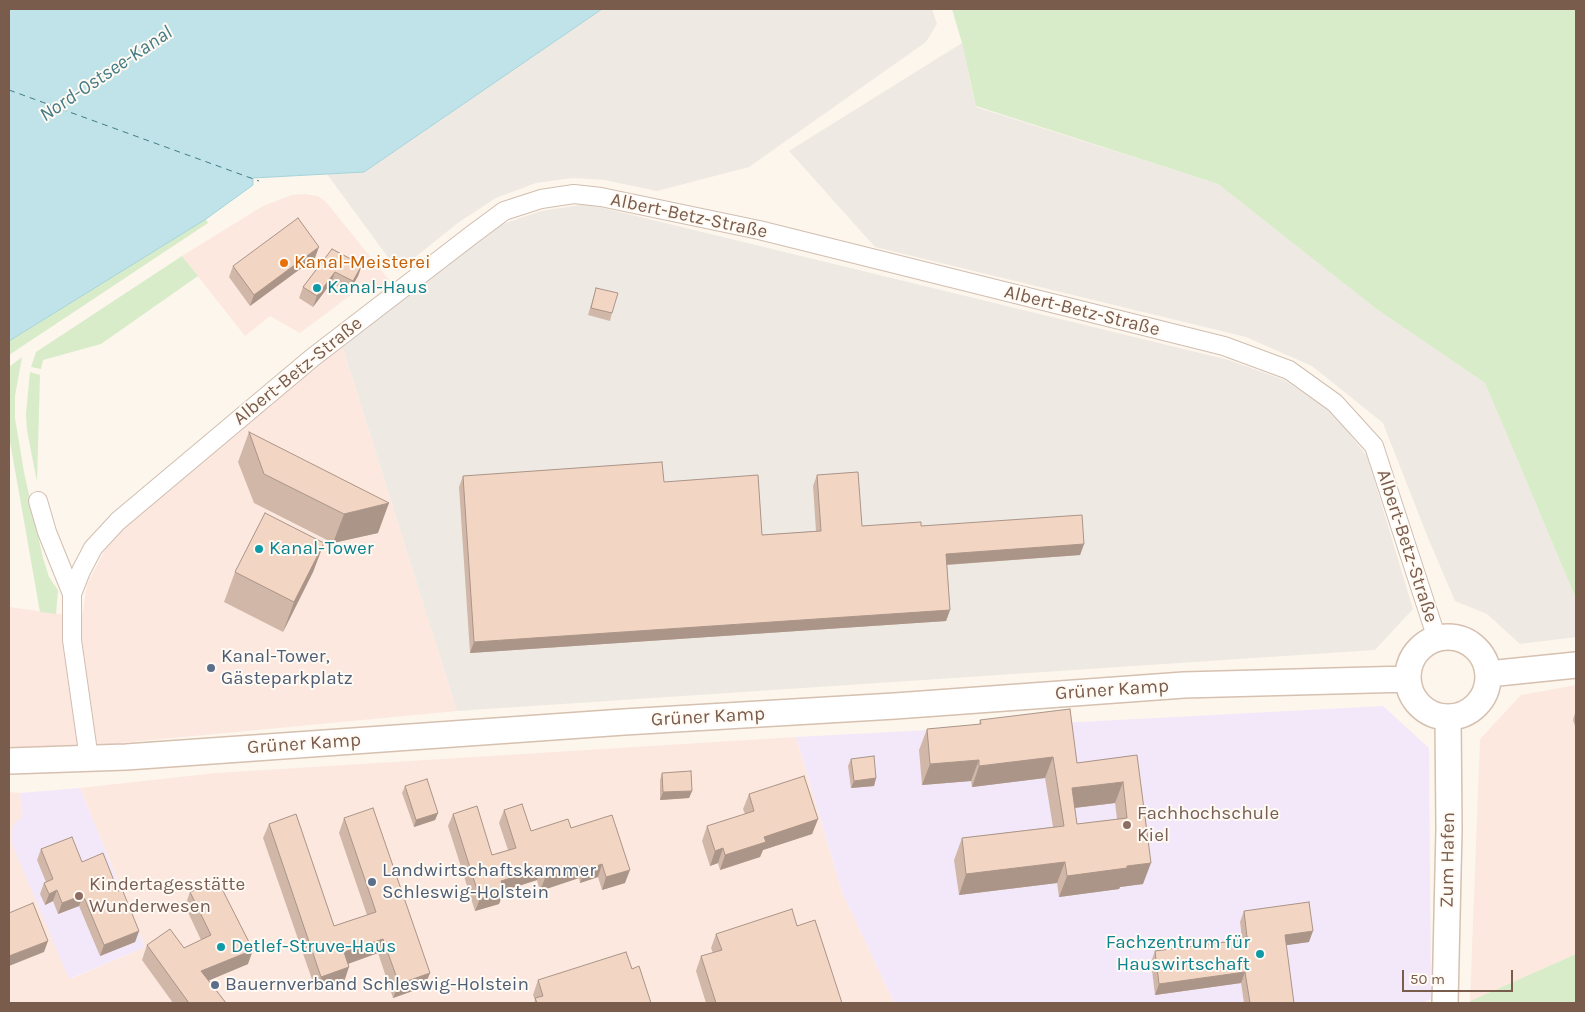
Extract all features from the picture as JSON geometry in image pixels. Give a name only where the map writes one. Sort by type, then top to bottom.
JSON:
[{"type":"street","name":"Albert-Betz-Straße","points":[[89,759],[72,640],[72,594],[93,548],[118,521],[312,358],[504,211],[540,199],[574,194],[601,197],[758,230],[1224,346],[1290,370],[1335,403],[1374,446],[1438,638]]},
{"type":"street","points":[[38,501],[47,532],[72,594]]},
{"type":"street","points":[[1438,638],[1454,638],[1466,642],[1477,650],[1484,661],[1488,674],[1486,688],[1481,700],[1472,709],[1461,715],[1448,717],[1436,716],[1425,710],[1415,700],[1410,691],[1408,679],[1410,663],[1418,651],[1427,643],[1438,638]]},
{"type":"street","points":[[1488,674],[1576,665]]},
{"type":"street","name":"Grüner Kamp","points":[[9,761],[89,759],[1184,685],[1408,679]]},
{"type":"street","name":"Zum Hafen","points":[[1445,1003],[1449,829],[1448,717]]},
{"type":"shaded area","points":[[602,9],[932,9],[937,24],[926,42],[749,167],[657,191],[604,180],[573,178],[536,183],[496,198],[459,222],[398,271],[327,174],[364,172]]},
{"type":"shaded area","points":[[962,43],[976,107],[1218,184],[1375,308],[1485,383],[1576,599],[1576,637],[1520,644],[1487,614],[1455,601],[1383,423],[1312,366],[1246,337],[875,247],[789,151]]},
{"type":"shaded area","points":[[292,195],[318,196],[327,203],[389,280],[372,292],[367,283],[300,333],[270,316],[245,336],[182,256],[263,206]]},
{"type":"shaded area","points":[[587,204],[1229,360],[1284,380],[1333,413],[1367,456],[1413,609],[1375,650],[457,711],[342,345],[497,226],[541,211]]},
{"type":"shaded area","points":[[342,345],[457,711],[110,744],[9,751],[9,607],[82,617],[87,584],[113,535]]},
{"type":"shaded area","points":[[1576,685],[1576,954],[1470,1001],[1480,739],[1521,695]]},
{"type":"shaded area","points":[[1383,706],[1429,748],[1431,999],[1422,1003],[894,1003],[842,892],[796,737]]},
{"type":"shaded area","points":[[796,737],[842,892],[894,1003],[9,1003],[9,792],[20,793],[22,817],[70,979],[145,947],[80,788],[216,773]]},
{"type":"shaded area","name":"Kindertagesstätte Wunderwesen","points":[[80,788],[145,947],[69,979],[12,844],[11,834],[14,824],[22,817],[20,793]]},
{"type":"green space","points":[[952,9],[1576,9],[1576,599],[1485,383],[1375,308],[1218,184],[976,106],[962,43]]},
{"type":"green space","points":[[206,219],[208,223],[9,355],[9,341]]},
{"type":"green space","points":[[182,256],[198,276],[101,344],[43,360],[41,369],[31,367],[36,352]]},
{"type":"green space","points":[[22,357],[15,396],[15,418],[24,472],[43,558],[49,577],[58,590],[56,614],[40,612],[9,436],[9,367]]},
{"type":"green space","points":[[30,372],[40,375],[37,482],[27,430],[26,414]]},
{"type":"green space","points":[[1576,954],[1576,1003],[1470,1003],[1470,1001]]},
{"type":"water","name":"Nord-Ostsee-Kanal","points":[[9,9],[602,9],[364,172],[253,178],[253,185],[206,219],[9,341]]},
{"type":"building","points":[[298,218],[319,247],[254,295],[233,266]]},
{"type":"building","points":[[332,249],[362,265],[353,281],[335,272],[317,296],[303,287]]},
{"type":"building","points":[[596,288],[618,293],[612,313],[591,308]]},
{"type":"building","points":[[249,432],[389,503],[344,514],[264,474]]},
{"type":"building","points":[[662,462],[664,482],[758,475],[762,535],[821,531],[817,475],[858,472],[862,526],[921,522],[921,526],[1082,515],[1084,544],[946,554],[950,610],[474,642],[463,476]]},
{"type":"building","points":[[265,513],[324,543],[294,602],[235,572]]},
{"type":"building","points":[[1070,709],[1077,763],[1137,755],[1151,863],[1067,876],[1065,862],[966,874],[962,838],[1064,826],[1053,757],[979,766],[979,760],[930,764],[927,729],[981,724],[980,720]],"holes":[[[1123,782],[1127,818],[1077,824],[1072,788]]]},
{"type":"building","points":[[874,756],[876,778],[854,781],[851,759]]},
{"type":"building","points":[[691,771],[692,791],[663,792],[662,773]]},
{"type":"building","points":[[804,776],[818,819],[764,837],[766,842],[725,855],[723,848],[715,851],[707,826],[754,811],[749,794]]},
{"type":"building","points":[[427,779],[438,813],[416,820],[405,786]]},
{"type":"building","points":[[522,804],[531,831],[568,819],[571,828],[612,815],[630,870],[606,877],[602,864],[585,870],[583,866],[545,878],[542,868],[501,881],[504,891],[480,899],[453,814],[477,806],[492,855],[516,848],[504,810]]},
{"type":"building","name":"Landwirtschaftskammer Schleswig-Holstein","points":[[373,808],[430,973],[399,984],[383,939],[344,952],[349,967],[321,977],[269,824],[296,814],[334,926],[376,912],[344,818]]},
{"type":"building","points":[[72,837],[82,862],[103,853],[118,891],[122,889],[139,931],[104,945],[83,895],[62,903],[57,890],[49,894],[44,883],[53,879],[41,849]]},
{"type":"building","name":"Detlef-Struve-Haus","points":[[218,881],[253,950],[201,971],[226,1003],[189,1003],[147,945],[170,929],[184,948],[211,935],[190,892]]},
{"type":"building","points":[[1309,902],[1313,931],[1285,935],[1294,1003],[1250,1003],[1245,972],[1159,984],[1155,951],[1241,940],[1241,938],[1247,937],[1244,911]]},
{"type":"building","points":[[33,903],[48,941],[9,956],[9,913]]},
{"type":"building","points":[[792,909],[797,926],[815,920],[842,1003],[716,1003],[701,956],[722,950],[716,934]]},
{"type":"building","points":[[626,952],[632,969],[639,966],[651,1003],[537,1003],[535,998],[543,996],[538,980]]},
{"type":"ferry route","points":[[9,90],[259,181]]},
{"type":"place","name":"Kanal-Meisterei","points":[[284,263]]},
{"type":"place","name":"Kanal-Haus","points":[[317,288]]},
{"type":"place","name":"Kanal-Tower","points":[[259,549]]},
{"type":"place","name":"Kanal-Tower, Gästeparkplatz","points":[[211,668]]},
{"type":"place","name":"Fachhochschule Kiel","points":[[1127,825]]},
{"type":"place","name":"Landwirtschaftskammer Schleswig-Holstein","points":[[372,882]]},
{"type":"place","name":"Kindertagesstätte Wunderwesen","points":[[79,896]]},
{"type":"place","name":"Detlef-Struve-Haus","points":[[221,947]]},
{"type":"place","name":"Fachzentrum für Hauswirtschaft","points":[[1260,954]]},
{"type":"place","name":"Bauernverband Schleswig-Holstein","points":[[215,985]]}]
